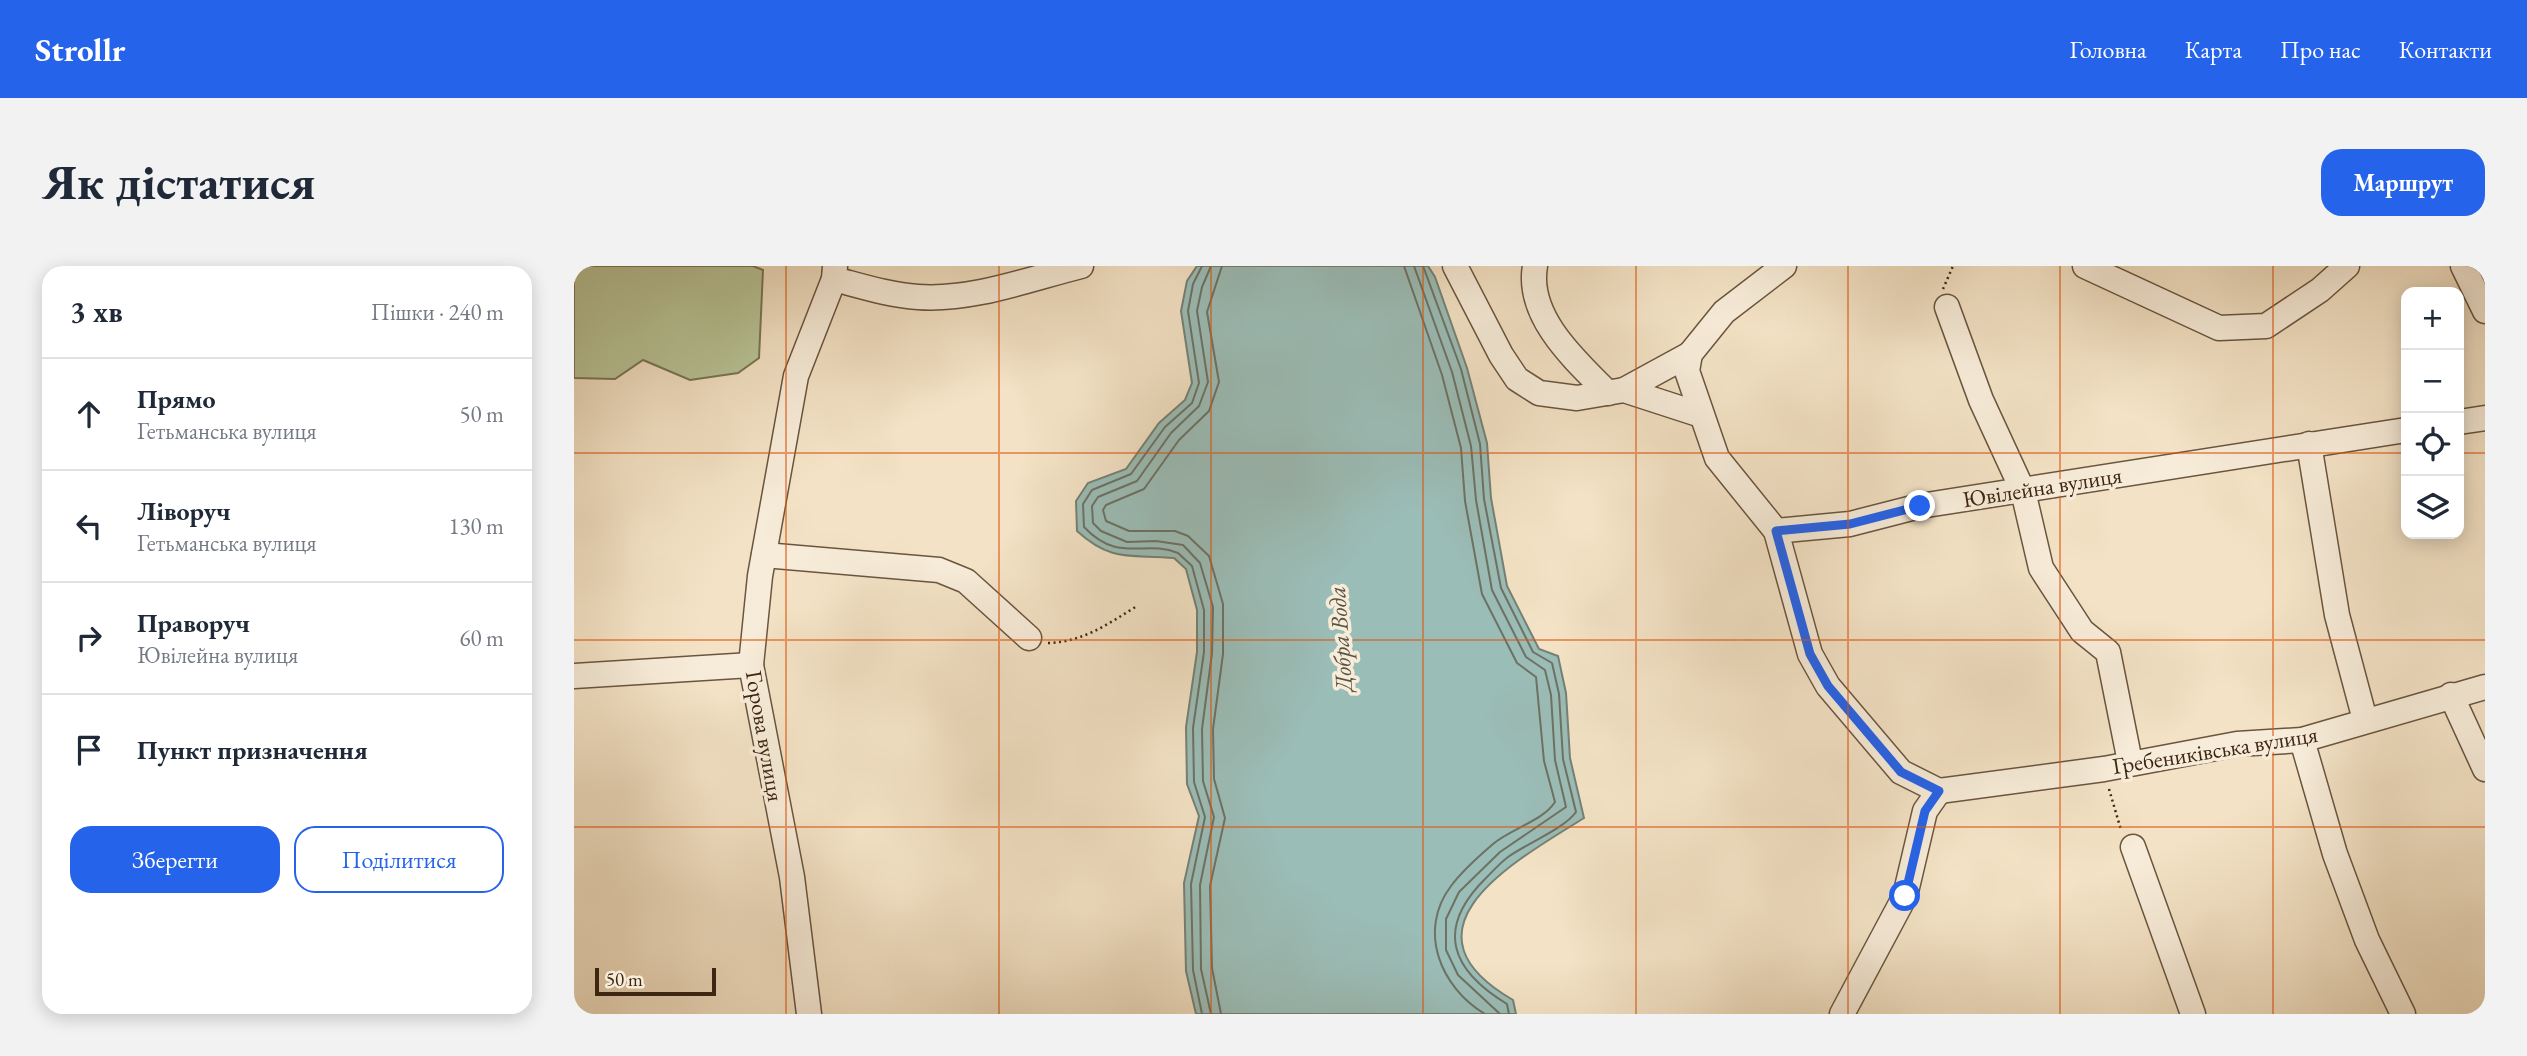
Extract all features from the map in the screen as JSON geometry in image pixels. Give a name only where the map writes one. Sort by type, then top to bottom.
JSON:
[{"type":"street","points":[[834,272],[882,292],[919,297],[954,296],[1081,266]]},
{"type":"street","points":[[1455,266],[1501,355],[1517,379],[1539,393],[1577,398],[1616,392],[1690,354],[1724,312],[1784,266]]},
{"type":"street","points":[[2085,266],[2219,328],[2266,326],[2320,290],[2347,266]]},
{"type":"street","points":[[2463,266],[2485,311]]},
{"type":"street","points":[[1534,267],[1534,288],[1565,350],[1616,392],[1701,415]]},
{"type":"street","name":"Горова вулиця","points":[[809,1014],[792,877],[751,665],[764,555],[796,376],[834,272]]},
{"type":"street","points":[[1947,307],[1981,400],[2023,491],[2041,568],[2082,631],[2108,652],[2130,762]]},
{"type":"street","points":[[1690,354],[1687,371],[1717,458],[1776,531],[1810,654],[1828,686],[1901,772],[1939,791],[1925,811],[1905,896],[1842,1014]]},
{"type":"street","points":[[2464,421],[2485,418]]},
{"type":"street","name":"Ювілейна вулиця","points":[[1776,531],[1850,524],[1920,506],[2401,431]]},
{"type":"street","points":[[2309,444],[2337,615],[2365,720]]},
{"type":"street","points":[[764,555],[939,570],[966,581],[1029,638]]},
{"type":"street","points":[[574,676],[751,665]]},
{"type":"street","name":"Гребениківська вулиця","points":[[1939,791],[2104,769],[2237,744],[2302,740],[2485,687]]},
{"type":"street","points":[[2451,695],[2485,769]]},
{"type":"street","points":[[2302,740],[2340,867],[2367,940],[2403,1014]]},
{"type":"street","points":[[2133,847],[2193,1014]]},
{"type":"path","points":[[1029,638],[1045,643],[1070,642],[1100,630],[1137,606]]},
{"type":"path","points":[[2104,769],[2119,827],[2133,847]]},
{"type":"green space","points":[[574,266],[753,266],[763,270],[759,358],[738,373],[690,380],[643,360],[615,379],[574,378]]},
{"type":"water","name":"Добра Вода","points":[[1197,266],[1428,266],[1435,277],[1467,368],[1487,443],[1491,498],[1507,586],[1539,649],[1558,656],[1566,693],[1570,758],[1584,818],[1499,876],[1477,898],[1464,923],[1463,948],[1478,974],[1513,1000],[1516,1014],[1196,1014],[1186,971],[1184,883],[1199,816],[1187,784],[1186,727],[1197,652],[1197,610],[1186,569],[1174,558],[1122,555],[1101,548],[1077,531],[1076,501],[1088,483],[1126,469],[1159,423],[1185,400],[1192,383],[1181,311],[1187,281]]},
{"type":"route","points":[[1905,896],[1925,811],[1939,791],[1901,772],[1828,686],[1810,654],[1776,531],[1802,531],[1850,524],[1920,506]]}]
